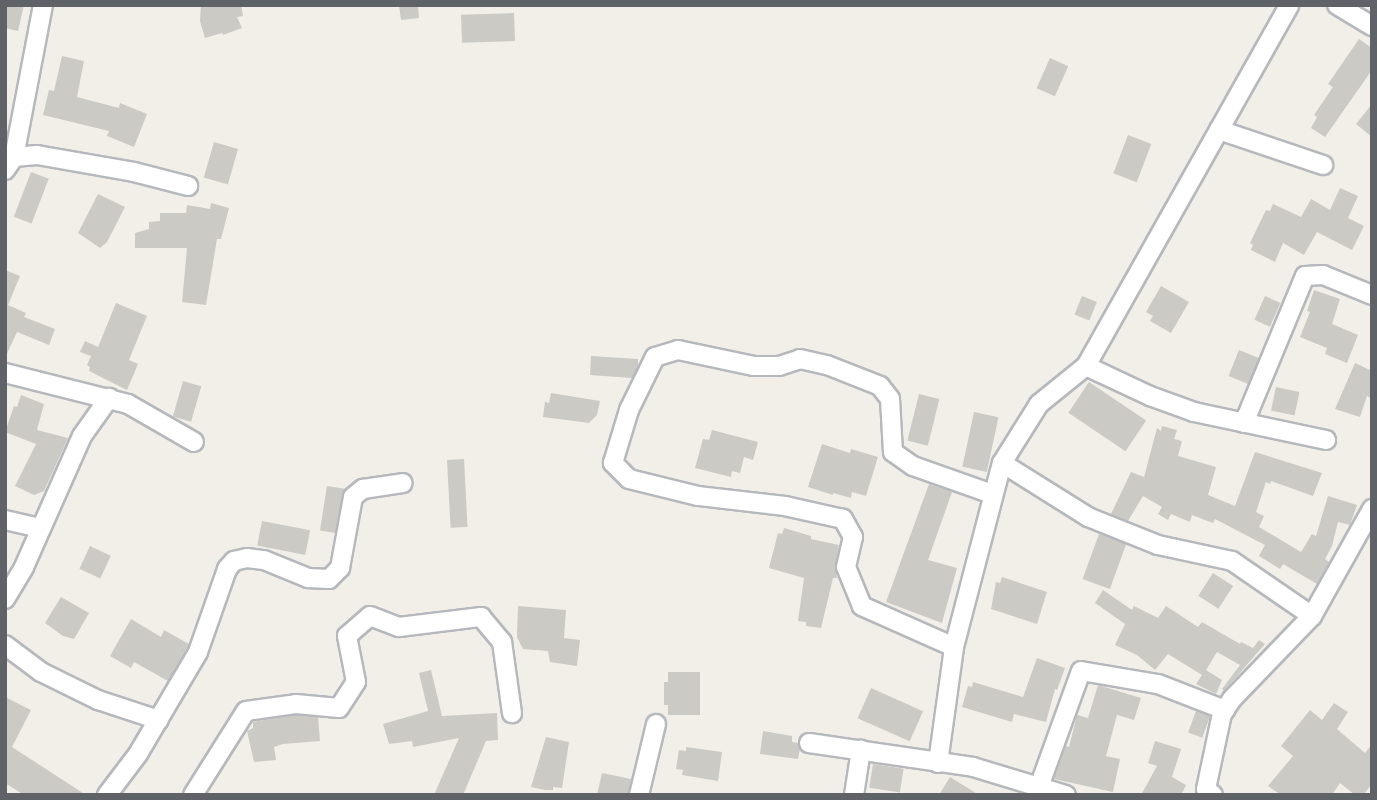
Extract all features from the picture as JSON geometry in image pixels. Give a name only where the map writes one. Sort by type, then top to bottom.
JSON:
[{"type":"street","points":[[10,164],[43,5]]},
{"type":"street","points":[[939,763],[954,647],[1002,463],[1038,404],[1086,366],[1289,5]]},
{"type":"street","points":[[1337,5],[1372,26]]},
{"type":"street","points":[[1219,130],[1323,165]]},
{"type":"street","points":[[10,164],[37,155],[134,172],[188,186]]},
{"type":"street","points":[[1244,423],[1306,276],[1323,275],[1372,295]]},
{"type":"street","points":[[954,647],[862,606],[846,567],[853,537],[843,519],[785,506],[698,496],[629,479],[613,463],[629,410],[655,357],[678,350],[754,366],[779,366],[800,359],[827,365],[880,386],[890,399],[893,452],[913,466],[992,494]]},
{"type":"street","points":[[1086,366],[1150,396],[1195,412],[1326,440]]},
{"type":"street","points":[[5,373],[128,404],[194,442]]},
{"type":"street","points":[[5,599],[41,528],[82,436],[109,398]]},
{"type":"street","points":[[1002,463],[1088,517],[1157,545],[1232,561],[1312,616]]},
{"type":"street","points":[[107,795],[159,720],[198,652],[220,582],[234,561],[247,558],[264,560],[308,578],[329,579],[340,568],[353,497],[363,489],[403,483]]},
{"type":"street","points":[[1207,793],[1216,734],[1225,710],[1232,699],[1312,616],[1372,509]]},
{"type":"street","points":[[5,520],[41,528]]},
{"type":"street","points":[[193,795],[246,711],[296,704],[339,708],[356,682],[347,636],[370,616],[399,627],[481,617],[502,642],[512,713]]},
{"type":"street","points":[[5,645],[41,672],[98,699],[159,720]]},
{"type":"street","points":[[1039,787],[1081,671],[1158,684],[1225,710]]},
{"type":"street","points":[[639,795],[656,724]]},
{"type":"street","points":[[809,743],[973,767],[1066,795]]},
{"type":"street","points":[[854,795],[861,750]]},
{"type":"building","points":[[5,5],[24,5],[18,31],[5,28]]},
{"type":"building","points":[[201,5],[241,5],[243,16],[237,17],[242,28],[205,38],[200,21]]},
{"type":"building","points":[[399,5],[418,5],[419,18],[401,20]]},
{"type":"building","points":[[514,13],[515,41],[462,43],[461,15]]},
{"type":"building","points":[[1359,39],[1372,48],[1372,70],[1325,137],[1311,128],[1317,117],[1314,115],[1333,87],[1328,84]]},
{"type":"building","points":[[62,56],[84,61],[77,97],[119,108],[120,103],[147,114],[134,147],[107,136],[109,131],[43,115],[49,90],[54,91]]},
{"type":"building","points":[[1050,58],[1068,66],[1055,96],[1037,88]]},
{"type":"building","points":[[1372,104],[1372,137],[1356,124]]},
{"type":"building","points":[[1128,135],[1151,144],[1137,182],[1113,173]]},
{"type":"building","points":[[214,142],[238,149],[228,184],[204,178]]},
{"type":"building","points":[[31,172],[49,179],[32,224],[14,217]]},
{"type":"building","points":[[1340,188],[1358,196],[1348,218],[1364,226],[1352,250],[1317,232],[1304,255],[1283,243],[1275,262],[1251,250],[1253,245],[1250,243],[1266,210],[1270,211],[1273,204],[1301,217],[1311,199],[1330,210]]},
{"type":"building","points":[[98,194],[125,207],[107,242],[100,248],[78,233]]},
{"type":"building","points":[[211,203],[229,208],[221,239],[217,239],[206,305],[182,302],[187,248],[135,248],[135,233],[149,229],[149,222],[160,221],[160,213],[186,213],[187,205],[210,209]]},
{"type":"building","points":[[5,270],[20,276],[8,305],[26,313],[24,317],[55,329],[49,345],[17,332],[5,358]]},
{"type":"building","points":[[1161,286],[1189,302],[1171,333],[1150,321],[1153,316],[1146,312]]},
{"type":"building","points":[[1314,290],[1340,299],[1332,324],[1358,335],[1347,363],[1325,354],[1327,348],[1300,337],[1310,312],[1307,311]]},
{"type":"building","points":[[1082,296],[1097,302],[1089,321],[1075,315]]},
{"type":"building","points":[[1265,296],[1281,303],[1270,327],[1254,320]]},
{"type":"building","points":[[116,303],[147,316],[129,360],[138,364],[127,390],[89,371],[90,367],[87,365],[91,356],[80,352],[85,341],[98,347]]},
{"type":"building","points":[[1239,350],[1259,358],[1249,384],[1229,376]]},
{"type":"building","points":[[591,356],[638,359],[638,366],[632,378],[590,375]]},
{"type":"building","points":[[1355,363],[1372,371],[1372,399],[1367,396],[1360,417],[1335,409]]},
{"type":"building","points":[[183,381],[201,386],[191,422],[173,417]]},
{"type":"building","points":[[1089,382],[1146,421],[1126,451],[1068,413]]},
{"type":"building","points":[[1276,387],[1299,392],[1294,415],[1271,410]]},
{"type":"building","points":[[551,393],[600,401],[597,415],[589,423],[543,417],[545,402],[549,403]]},
{"type":"building","points":[[919,394],[939,399],[928,446],[907,441]]},
{"type":"building","points":[[21,395],[44,404],[37,430],[68,438],[44,491],[34,495],[15,486],[36,444],[5,432]]},
{"type":"building","points":[[974,412],[998,417],[987,472],[962,467]]},
{"type":"building","points":[[1162,426],[1177,430],[1174,439],[1182,441],[1178,456],[1216,467],[1208,495],[1235,506],[1255,452],[1322,473],[1313,496],[1271,481],[1270,484],[1266,482],[1256,512],[1264,516],[1259,527],[1301,552],[1312,534],[1316,536],[1328,496],[1357,505],[1350,525],[1338,522],[1332,546],[1325,559],[1329,562],[1317,584],[1283,564],[1280,569],[1259,556],[1265,545],[1215,519],[1213,523],[1192,515],[1190,522],[1171,514],[1168,520],[1158,514],[1162,507],[1143,496],[1128,521],[1111,514],[1131,472],[1144,477],[1157,428],[1161,431]]},
{"type":"building","points":[[712,430],[758,442],[753,460],[744,457],[740,473],[732,471],[731,477],[695,468],[703,439],[709,440]]},
{"type":"building","points":[[822,444],[850,453],[851,449],[878,457],[866,496],[852,492],[851,498],[808,487]]},
{"type":"building","points":[[464,459],[468,527],[451,528],[447,460]]},
{"type":"building","points":[[929,484],[952,492],[928,560],[957,568],[942,623],[886,602]]},
{"type":"building","points":[[327,486],[345,489],[338,533],[320,530]]},
{"type":"building","points":[[262,521],[310,530],[305,555],[257,546]]},
{"type":"building","points":[[784,528],[811,536],[811,539],[839,545],[835,565],[837,578],[833,578],[821,628],[806,626],[806,622],[798,621],[804,578],[769,568],[778,533],[782,534]]},
{"type":"building","points":[[1099,534],[1126,544],[1110,589],[1083,579]]},
{"type":"building","points":[[90,546],[111,556],[100,578],[79,569]]},
{"type":"building","points":[[1213,573],[1233,586],[1218,609],[1198,596]]},
{"type":"building","points":[[1002,577],[1047,592],[1037,624],[991,609],[996,582],[1000,583]]},
{"type":"building","points":[[1103,590],[1132,610],[1134,606],[1158,618],[1166,606],[1198,627],[1202,622],[1240,644],[1241,642],[1253,648],[1259,640],[1265,644],[1224,691],[1222,689],[1240,665],[1217,652],[1206,670],[1222,680],[1216,694],[1196,684],[1202,675],[1168,654],[1155,670],[1137,655],[1115,645],[1125,624],[1095,603]]},
{"type":"building","points":[[61,597],[89,613],[74,639],[63,636],[45,623]]},
{"type":"building","points":[[518,606],[566,610],[564,638],[580,640],[577,666],[550,662],[548,651],[523,649],[517,637]]},
{"type":"building","points":[[131,619],[161,637],[164,630],[189,644],[168,681],[134,662],[131,668],[110,656]]},
{"type":"building","points":[[1037,658],[1065,668],[1057,690],[1055,689],[1046,722],[1014,714],[1012,722],[962,707],[968,686],[972,687],[973,682],[1023,697]]},
{"type":"building","points":[[431,670],[442,716],[497,713],[498,740],[486,741],[463,795],[434,795],[459,738],[413,747],[412,741],[389,744],[383,724],[428,711],[419,673]]},
{"type":"building","points":[[668,672],[700,672],[700,715],[668,715],[668,705],[664,705],[664,682],[668,682]]},
{"type":"building","points":[[1098,685],[1141,698],[1134,720],[1117,715],[1106,756],[1120,759],[1113,792],[1054,779],[1066,746],[1069,747],[1077,715],[1088,718]]},
{"type":"building","points":[[871,688],[923,711],[910,741],[858,718]]},
{"type":"building","points":[[5,697],[31,710],[12,747],[86,795],[24,795],[5,783]]},
{"type":"building","points":[[1334,703],[1348,712],[1337,729],[1365,753],[1372,744],[1372,784],[1363,795],[1355,795],[1340,783],[1332,795],[1281,795],[1268,786],[1293,756],[1281,746],[1310,710],[1322,720]]},
{"type":"building","points":[[1196,711],[1210,716],[1202,738],[1188,733]]},
{"type":"building","points":[[296,715],[318,717],[320,741],[283,744],[274,747],[276,760],[254,762],[247,731],[253,728],[253,722]]},
{"type":"building","points":[[763,731],[792,736],[792,742],[798,743],[800,749],[798,759],[760,754]]},
{"type":"building","points":[[546,737],[569,742],[562,788],[553,787],[553,790],[531,787]]},
{"type":"building","points":[[1155,741],[1181,749],[1172,777],[1186,785],[1181,795],[1141,795],[1157,766],[1148,763]]},
{"type":"building","points":[[686,747],[722,752],[718,781],[682,775],[683,770],[676,769],[679,750],[686,751]]},
{"type":"building","points":[[873,764],[904,769],[900,793],[869,788]]},
{"type":"building","points":[[602,773],[631,779],[628,795],[597,795]]},
{"type":"building","points":[[950,777],[979,795],[939,795]]}]
